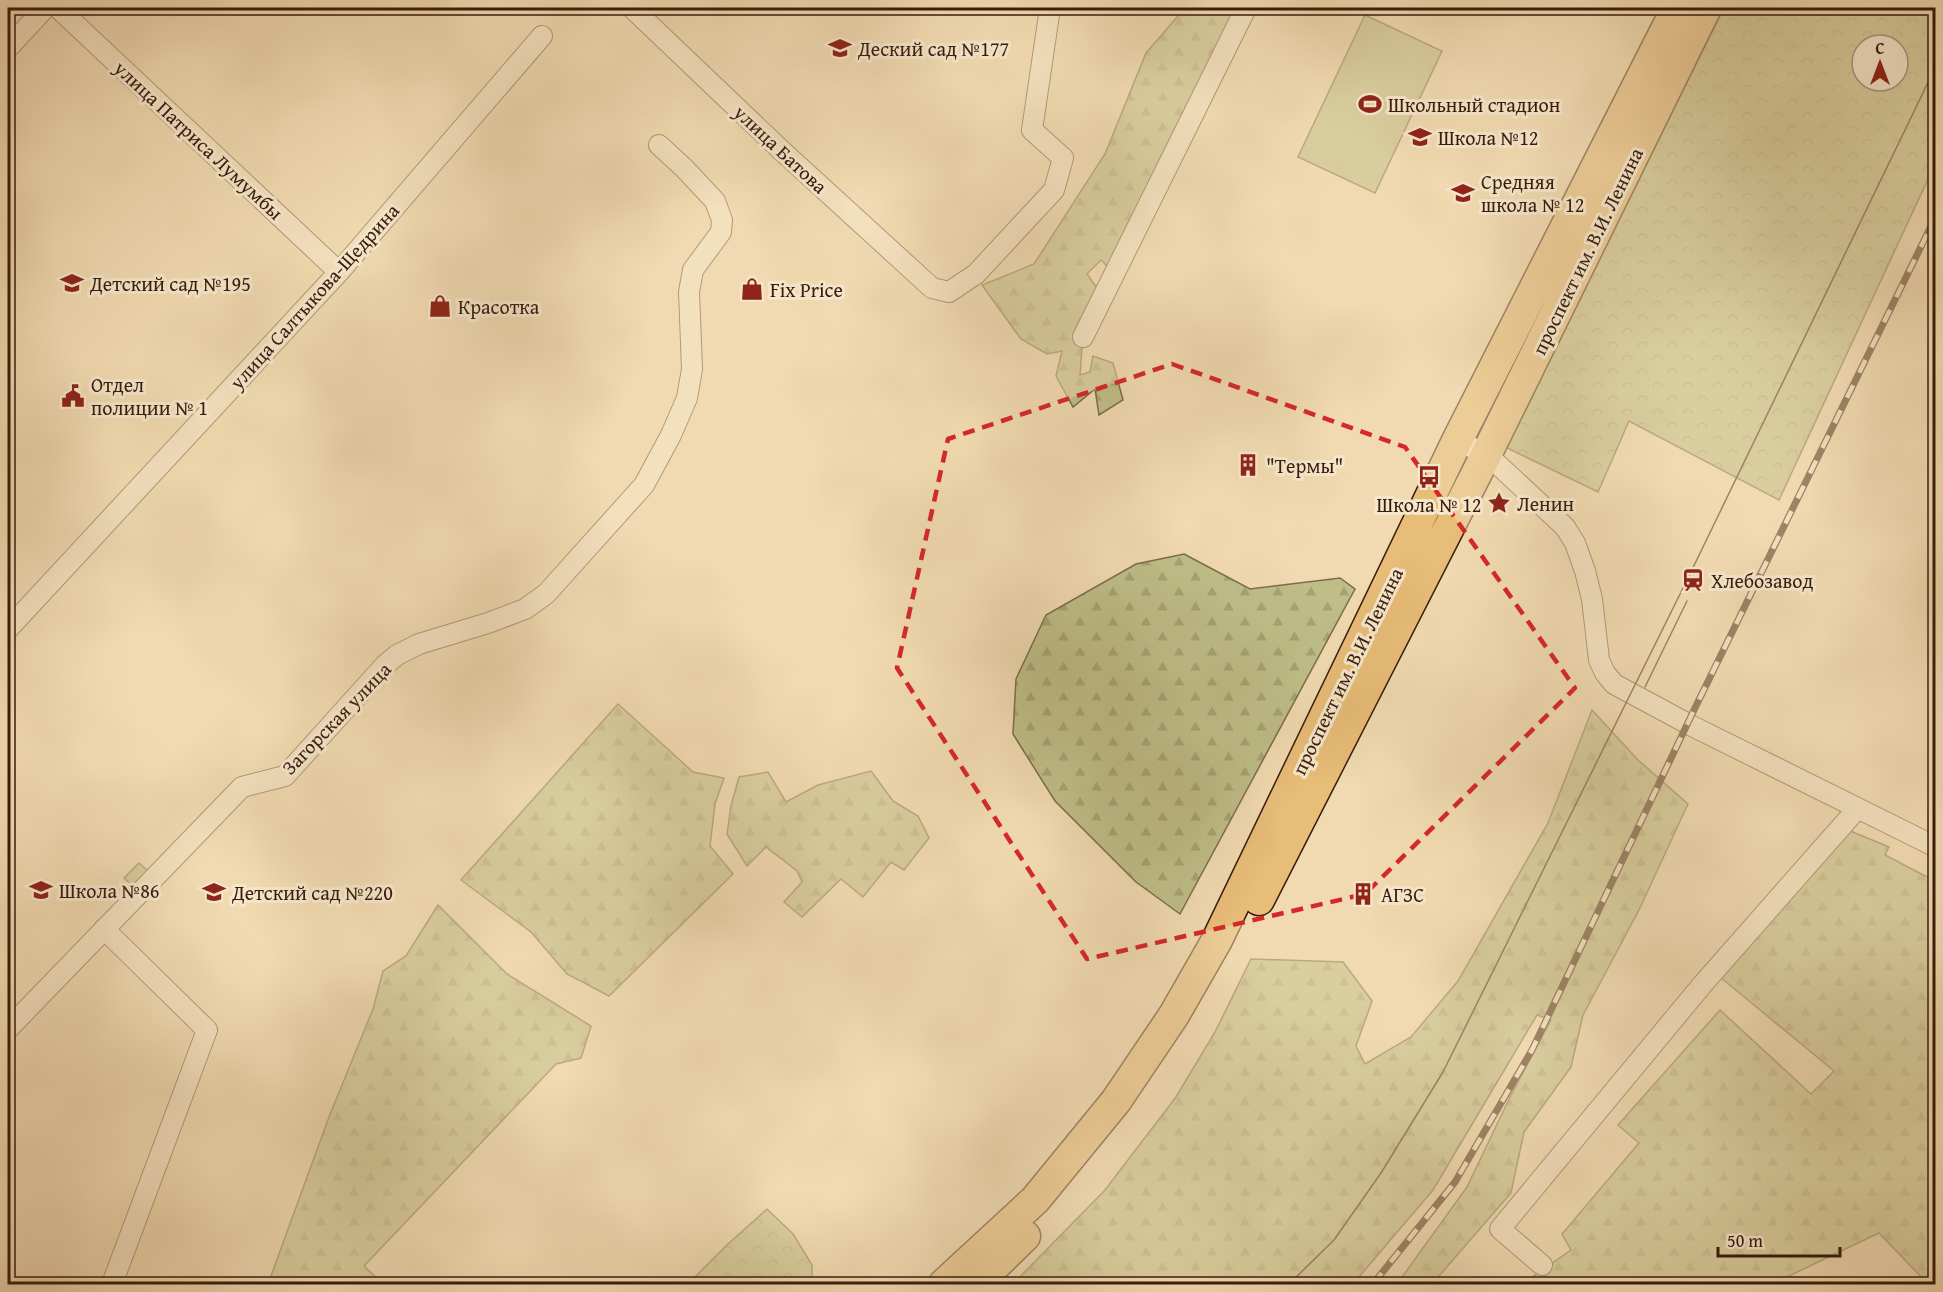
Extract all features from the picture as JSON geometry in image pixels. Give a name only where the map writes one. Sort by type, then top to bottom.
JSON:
[{"type":"main road","name":"проспект им. В.И. Ленина","points":[[944,1284],[1035,1200],[1116,1101],[1174,1015],[1217,940],[1458,439],[1677,8]]},
{"type":"main road","name":"проспект им. В.И. Ленина","points":[[976,1284],[1050,1213],[1131,1112],[1192,1023],[1234,948],[1486,455],[1706,8]]},
{"type":"street","points":[[8,48],[45,8]]},
{"type":"street","name":"улица Патриса Лумумбы","points":[[58,8],[339,272]]},
{"type":"street","name":"улица Батова","points":[[646,12],[781,150],[932,288],[949,292],[976,274],[1054,190],[1063,158],[1032,130],[1050,8]]},
{"type":"street","points":[[1083,337],[1246,8]]},
{"type":"street","name":"улица Салтыкова-Щедрина","points":[[8,629],[339,272],[542,36]]},
{"type":"street","name":"Загорская улица","points":[[8,1029],[242,787],[285,776],[391,660],[419,644],[525,609],[546,594],[644,485],[671,435],[687,398],[692,369],[689,292],[693,270],[721,232],[722,220],[715,201],[659,145]]},
{"type":"street","points":[[1458,439],[1486,455],[1565,527],[1575,543],[1586,572],[1592,599],[1599,660],[1605,673],[1614,684],[1692,726],[1935,847]]},
{"type":"street","points":[[1542,1265],[1500,1229],[1702,985],[1857,809]]},
{"type":"street","points":[[104,929],[207,1030],[112,1284]]},
{"type":"highlighted area","points":[[1172,364],[1405,447],[1575,688],[1365,894],[1087,959],[897,668],[948,439]]},
{"type":"green space","points":[[1185,8],[1239,8],[1110,269],[1101,260],[1087,274],[1097,288],[1074,338],[1082,348],[1080,375],[1090,372],[1093,356],[1113,363],[1123,400],[1099,415],[1095,389],[1073,407],[1056,376],[1062,351],[1047,354],[1021,339],[982,285],[1034,264],[1105,154],[1146,53]]},
{"type":"green space","points":[[1724,8],[1935,8],[1935,164],[1779,500],[1629,421],[1598,492],[1503,446]]},
{"type":"green space","name":"Школьный стадион","points":[[1365,15],[1442,51],[1375,193],[1298,157]]},
{"type":"green space","points":[[1184,554],[1250,589],[1340,578],[1355,589],[1180,914],[1136,882],[1055,801],[1013,734],[1016,679],[1046,615],[1136,564]]},
{"type":"green space","points":[[618,704],[693,772],[724,778],[715,804],[710,846],[733,874],[609,996],[567,974],[531,932],[461,880]]},
{"type":"green space","points":[[1592,710],[1638,760],[1688,804],[1639,910],[1583,1015],[1571,1067],[1524,1132],[1511,1193],[1432,1284],[1397,1284],[1467,1187],[1510,1097],[1551,1020],[1537,1015],[1433,1190],[1353,1284],[1013,1284],[1105,1190],[1176,1097],[1215,1032],[1251,959],[1343,962],[1372,1001],[1356,1046],[1365,1064],[1411,1037],[1458,981],[1548,823]]},
{"type":"green space","points":[[871,771],[893,801],[918,816],[929,838],[904,870],[891,862],[863,897],[841,879],[802,917],[784,902],[802,882],[797,871],[766,847],[747,866],[727,834],[731,806],[739,777],[768,772],[786,802],[818,785]]},
{"type":"green space","points":[[1848,830],[1889,847],[1885,855],[1935,881],[1935,1284],[1928,1284],[1879,1233],[1772,1284],[1522,1284],[1571,1250],[1562,1234],[1639,1143],[1618,1125],[1720,1010],[1811,1094],[1834,1071],[1720,977]]},
{"type":"green space","points":[[139,863],[148,871],[133,886],[124,878]]},
{"type":"green space","points":[[438,905],[507,974],[591,1026],[581,1058],[556,1064],[364,1266],[383,1284],[268,1284],[329,1117],[373,1009],[383,971],[406,956]]},
{"type":"green space","points":[[767,1209],[793,1234],[812,1265],[812,1284],[688,1284],[728,1244]]},
{"type":"tram line","points":[[1289,1284],[1334,1240],[1381,1173],[1443,1072],[1688,578],[1936,66]]},
{"type":"tram line","points":[[1645,687],[1687,601]]},
{"type":"railway","points":[[1373,1284],[1455,1182],[1532,1050],[1694,710],[1936,216]]},
{"type":"place","name":"Деский сад №177","points":[[840,48]]},
{"type":"place","name":"Школьный стадион","points":[[1370,104]]},
{"type":"place","name":"Школа №12","points":[[1420,137]]},
{"type":"place","name":"Средняя школа № 12","points":[[1463,193]]},
{"type":"place","name":"Детский сад №195","points":[[72,283]]},
{"type":"place","name":"Fix Price","points":[[752,289]]},
{"type":"place","name":"Красотка","points":[[440,306]]},
{"type":"place","name":"Отдел полиции № 1","points":[[73,396]]},
{"type":"place","name":"\"Термы\"","points":[[1248,465]]},
{"type":"place","name":"Школа № 12","points":[[1429,477]]},
{"type":"place","name":"Ленин","points":[[1499,503]]},
{"type":"place","name":"Хлебозавод","points":[[1693,580]]},
{"type":"place","name":"Школа №86","points":[[41,890]]},
{"type":"place","name":"Детский сад №220","points":[[214,892]]},
{"type":"place","name":"АГЗС","points":[[1363,894]]}]
